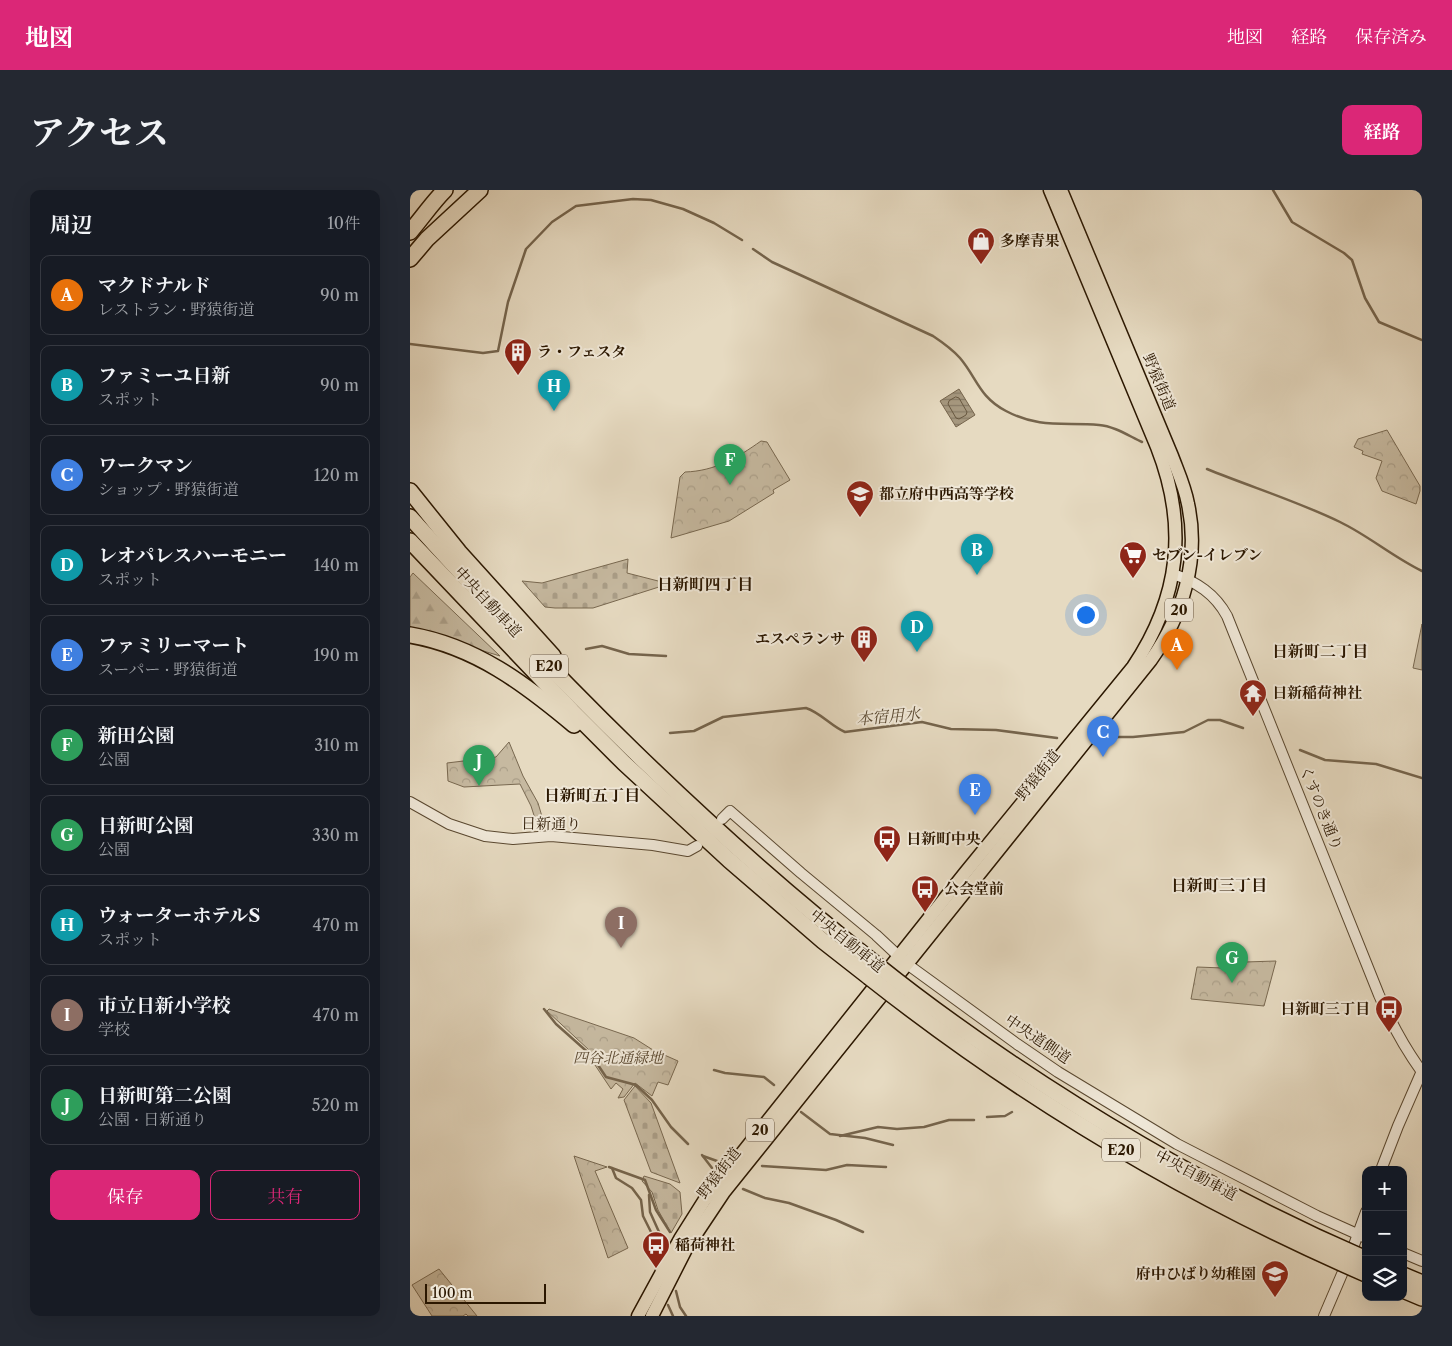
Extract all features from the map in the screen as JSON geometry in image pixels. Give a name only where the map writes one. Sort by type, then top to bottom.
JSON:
[{"type":"highway","points":[[410,232],[445,190]]},
{"type":"highway","points":[[410,259],[427,239],[480,190]]},
{"type":"highway","points":[[410,220],[419,210],[430,206]]},
{"type":"highway","points":[[410,251],[427,239]]},
{"type":"highway","points":[[410,491],[459,552],[597,704],[694,807]]},
{"type":"highway","name":"中央自動車道","points":[[410,518],[550,668],[694,807],[831,930],[873,971],[968,1051],[1078,1124],[1126,1153],[1249,1220],[1362,1272]]},
{"type":"highway","name":"中央自動車道","points":[[410,541],[624,763],[729,860],[816,935],[873,971],[903,986],[976,1039],[1133,1141],[1256,1207],[1362,1257]]},
{"type":"highway","points":[[410,635],[432,639],[466,651],[496,666],[568,720],[680,815]]},
{"type":"highway","points":[[1407,1277],[1422,1283]]},
{"type":"highway","points":[[1407,1292],[1422,1298]]},
{"type":"main road","name":"野猿街道","points":[[652,1316],[686,1249],[714,1205],[1133,667],[1151,639],[1161,616],[1176,559],[1175,521],[1170,486],[1164,464],[1050,190]]},
{"type":"main road","name":"野猿街道","points":[[638,1316],[680,1239],[704,1201],[1151,660],[1170,630],[1182,603],[1188,579],[1192,529],[1188,504],[1180,475],[1061,190]]},
{"type":"street","name":"くすのき通り","points":[[1173,574],[1188,579],[1210,594],[1223,607],[1228,616],[1379,995],[1400,1039],[1422,1072]]},
{"type":"street","name":"日新通り","points":[[410,802],[461,829],[494,838],[551,836],[654,845],[688,852],[697,846]]},
{"type":"street","name":"中央道側道","points":[[722,818],[730,811],[903,960],[1016,1044],[1058,1072],[1177,1144],[1359,1239]]},
{"type":"street","points":[[1383,1166],[1422,1072]]},
{"type":"street","points":[[1407,1255],[1422,1261]]},
{"type":"street","points":[[1324,1316],[1342,1274]]},
{"type":"green space","points":[[1387,430],[1420,486],[1416,504],[1382,491],[1376,478],[1382,461],[1362,454],[1363,451],[1354,447],[1358,439]]},
{"type":"green space","points":[[761,441],[767,442],[790,480],[773,490],[774,493],[729,521],[671,538],[680,477],[685,472],[706,469],[725,463]]},
{"type":"green space","points":[[628,559],[627,573],[662,582],[662,586],[593,608],[555,608],[545,607],[522,581],[542,583]]},
{"type":"green space","points":[[413,573],[500,656],[410,630],[410,577]]},
{"type":"green space","points":[[1422,624],[1422,670],[1413,668]]},
{"type":"green space","points":[[509,742],[523,776],[538,803],[546,830],[539,831],[531,806],[520,784],[464,787],[448,781],[447,763],[496,757]]},
{"type":"green space","points":[[1276,961],[1264,1006],[1191,999],[1197,967],[1223,968],[1245,962]]},
{"type":"green space","name":"四谷北通緑地","points":[[549,1009],[634,1038],[653,1050],[678,1061],[668,1085],[658,1082],[652,1096],[635,1083],[624,1097],[618,1098],[623,1089],[616,1083],[611,1089],[587,1053],[589,1050],[547,1011]]},
{"type":"green space","points":[[635,1086],[651,1103],[680,1183],[651,1172],[624,1100]]},
{"type":"green space","points":[[574,1156],[607,1167],[595,1171],[628,1248],[608,1258]]},
{"type":"green space","points":[[644,1176],[670,1184],[680,1192],[682,1214],[671,1233],[658,1210],[652,1192],[642,1181]]},
{"type":"green space","points":[[439,1269],[477,1316],[468,1316],[466,1314],[463,1316],[432,1316],[412,1285]]},
{"type":"water","points":[[959,389],[975,415],[956,427],[940,401]]},
{"type":"waterway","points":[[1273,190],[1292,222],[1344,253],[1352,260],[1365,298],[1379,322],[1422,340]]},
{"type":"waterway","points":[[410,344],[483,353],[498,351],[508,302],[526,249],[552,222],[576,206],[633,199],[651,200],[683,209],[714,223],[742,240]]},
{"type":"waterway","points":[[753,249],[772,262],[933,336],[947,346],[966,365],[979,387],[990,400],[1018,417],[1041,423],[1105,426],[1116,429],[1142,442]]},
{"type":"waterway","points":[[1207,469],[1324,514],[1422,571]]},
{"type":"waterway","points":[[586,649],[602,646],[629,654],[666,656]]},
{"type":"waterway","name":"本宿用水","points":[[670,733],[694,731],[723,717],[806,708],[845,732],[922,722],[951,729],[996,730],[1057,738]]},
{"type":"waterway","name":"本宿用水","points":[[1105,737],[1133,737],[1184,732],[1208,720],[1220,720],[1243,728]]},
{"type":"waterway","name":"本宿用水","points":[[1300,750],[1325,760],[1376,764],[1422,778]]},
{"type":"waterway","points":[[544,1009],[556,1024],[592,1056],[606,1077],[636,1085],[652,1100],[671,1127],[688,1144]]},
{"type":"waterway","points":[[714,1070],[764,1077],[774,1085]]},
{"type":"waterway","points":[[801,1112],[830,1134],[865,1138],[893,1145]]},
{"type":"waterway","points":[[987,1117],[1005,1116],[1012,1112]]},
{"type":"waterway","points":[[840,1136],[878,1127],[897,1129],[924,1127],[949,1120],[974,1120]]},
{"type":"waterway","points":[[702,1155],[712,1168]]},
{"type":"waterway","points":[[703,1156],[717,1161]]},
{"type":"waterway","points":[[762,1166],[826,1170],[847,1165],[886,1167]]},
{"type":"waterway","points":[[609,1167],[645,1180],[656,1210],[670,1232]]},
{"type":"waterway","points":[[612,1168],[616,1178],[632,1188],[641,1200],[643,1216],[652,1234],[656,1260]]},
{"type":"waterway","points":[[743,1189],[765,1198],[789,1203],[863,1232]]},
{"type":"waterway","points":[[649,1195],[650,1212],[664,1243]]},
{"type":"waterway","points":[[676,1291],[680,1307],[686,1316]]},
{"type":"waterway","points":[[668,1305],[673,1316]]},
{"type":"place","name":"多摩青果","points":[[981,265]]},
{"type":"place","name":"ラ・フェスタ","points":[[518,376]]},
{"type":"place","name":"ウォーターホテルS","points":[[554,411]]},
{"type":"place","name":"新田公園","points":[[730,485]]},
{"type":"place","name":"都立府中西高等学校","points":[[860,518]]},
{"type":"place","name":"ファミーユ日新","points":[[977,575]]},
{"type":"place","name":"セブン-イレブン","points":[[1133,579]]},
{"type":"place","name":"レオパレスハーモニー","points":[[917,652]]},
{"type":"place","name":"エスペランサ","points":[[864,663]]},
{"type":"place","name":"マクドナルド","points":[[1177,670]]},
{"type":"place","name":"日新稲荷神社","points":[[1253,717]]},
{"type":"place","name":"ワークマン","points":[[1103,757]]},
{"type":"place","name":"日新町第二公園","points":[[479,786]]},
{"type":"place","name":"ファミリーマート","points":[[975,815]]},
{"type":"place","name":"日新町中央","points":[[887,863]]},
{"type":"place","name":"公会堂前","points":[[925,913]]},
{"type":"place","name":"市立日新小学校","points":[[621,948]]},
{"type":"place","name":"日新町公園","points":[[1232,983]]},
{"type":"place","name":"日新町三丁目","points":[[1389,1033]]},
{"type":"place","name":"稲荷神社","points":[[656,1269]]},
{"type":"place","name":"府中ひばり幼稚園","points":[[1275,1298]]},
{"type":"district","name":"日新町四丁目","points":[[705,584]]},
{"type":"district","name":"日新町二丁目","points":[[1320,651]]},
{"type":"district","name":"日新町五丁目","points":[[592,795]]},
{"type":"district","name":"日新町三丁目","points":[[1219,885]]}]
